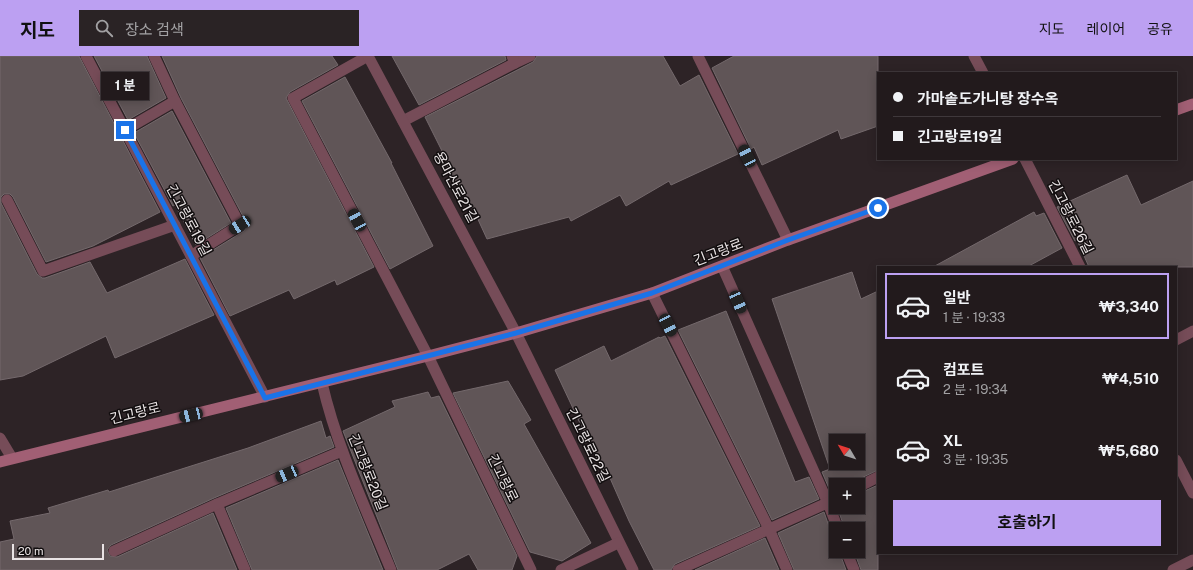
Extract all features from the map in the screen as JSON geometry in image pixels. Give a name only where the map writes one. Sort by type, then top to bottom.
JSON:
[{"type":"main road","points":[[1177,110],[1193,104]]},
{"type":"main road","name":"긴고랑로","points":[[0,462],[265,398],[428,356],[516,333],[652,293],[788,240],[1010,160]]},
{"type":"street","name":"긴고랑로19길","points":[[86,56],[265,398]]},
{"type":"street","points":[[154,56],[175,101],[240,225],[191,256]]},
{"type":"street","points":[[368,56],[293,98],[428,356]]},
{"type":"street","name":"용마산로21길","points":[[368,56],[516,333]]},
{"type":"street","points":[[403,121],[513,60],[530,56]]},
{"type":"street","points":[[974,56],[982,72]]},
{"type":"street","points":[[700,57],[788,240]]},
{"type":"street","points":[[125,130],[175,101]]},
{"type":"street","name":"긴고랑로26길","points":[[1026,160],[1079,266]]},
{"type":"street","points":[[7,200],[43,271],[175,225]]},
{"type":"street","points":[[722,266],[829,495]]},
{"type":"street","points":[[652,293],[769,529],[787,570]]},
{"type":"street","points":[[1177,339],[1193,331]]},
{"type":"street","name":"긴고랑로22길","points":[[516,333],[618,543],[633,570]]},
{"type":"street","name":"긴고랑로","points":[[428,356],[530,570]]},
{"type":"street","name":"긴고랑로20길","points":[[322,383],[327,408],[342,451],[391,570]]},
{"type":"street","points":[[0,438],[12,458]]},
{"type":"street","points":[[114,551],[217,504],[342,451]]},
{"type":"street","points":[[1177,462],[1193,493]]},
{"type":"street","points":[[865,484],[877,478]]},
{"type":"street","points":[[678,570],[829,502]]},
{"type":"street","points":[[217,504],[244,570]]},
{"type":"street","points":[[561,570],[618,543]]},
{"type":"street","points":[[849,558],[854,570]]},
{"type":"street","points":[[1173,570],[1193,560]]},
{"type":"building","points":[[0,56],[79,56],[160,212],[93,246],[46,262],[13,197],[10,194],[4,194],[1,197],[1,203],[37,274],[42,278],[45,278],[90,262],[107,293],[185,259],[214,315],[115,358],[106,336],[23,376],[0,380]]},
{"type":"building","points":[[94,56],[147,56],[166,98],[128,120]]},
{"type":"building","points":[[162,56],[332,56],[338,65],[290,92],[286,98],[374,267],[337,285],[335,280],[294,299],[289,290],[230,316],[200,258],[244,231],[246,228],[246,222],[181,98]]},
{"type":"building","points":[[392,56],[505,56],[506,60],[419,105]]},
{"type":"building","points":[[537,56],[663,56],[680,86],[699,75],[738,154],[671,185],[669,181],[626,206],[620,195],[571,221],[569,217],[487,239],[464,189],[461,190],[446,164],[448,163],[425,117],[533,62]]},
{"type":"building","points":[[734,56],[878,56],[877,126],[841,139],[838,130],[762,165],[754,147],[751,149],[712,68]]},
{"type":"building","points":[[345,77],[392,163],[433,246],[390,269],[302,101]]},
{"type":"building","points":[[172,111],[231,223],[196,245],[175,205],[173,206],[134,133]]},
{"type":"building","points":[[1127,175],[1141,205],[1193,181],[1193,267],[1089,266],[1077,240],[1075,241],[1057,207]]},
{"type":"building","points":[[1034,212],[1036,216],[1044,213],[1062,248],[1029,266],[935,266]]},
{"type":"building","points":[[852,272],[861,299],[877,291],[877,470],[861,478],[829,478],[829,488],[822,472],[829,469],[865,470],[865,434],[829,434],[829,466],[772,299]]},
{"type":"building","points":[[726,311],[795,482],[809,477],[819,499],[772,520],[678,330]]},
{"type":"building","points":[[665,336],[760,526],[675,564],[671,570],[654,570],[629,521],[606,469],[602,470],[555,370],[604,346],[611,361],[659,337]]},
{"type":"building","points":[[508,381],[531,420],[524,424],[591,543],[562,561],[530,552],[453,393]]},
{"type":"building","points":[[428,392],[431,398],[439,396],[517,556],[512,570],[478,570],[469,554],[437,570],[398,570],[343,431],[395,407],[392,401]]},
{"type":"building","points":[[321,421],[326,438],[330,436],[334,447],[214,498],[111,545],[107,550],[110,556],[117,557],[213,513],[237,570],[0,570],[0,542],[14,539],[10,521],[50,513],[48,508],[108,490],[109,492],[248,448]]},
{"type":"building","points":[[338,460],[383,570],[252,570],[226,508]]},
{"type":"building","points":[[877,485],[878,570],[861,570],[857,558],[865,558],[865,522],[842,522],[840,514],[865,514],[865,491]]},
{"type":"building","points":[[824,512],[829,526],[829,558],[842,558],[846,570],[794,570],[778,533]]},
{"type":"building","points":[[765,538],[779,570],[695,570]]},
{"type":"route","points":[[125,130],[265,398],[516,333],[652,293],[788,240],[878,208]]}]
